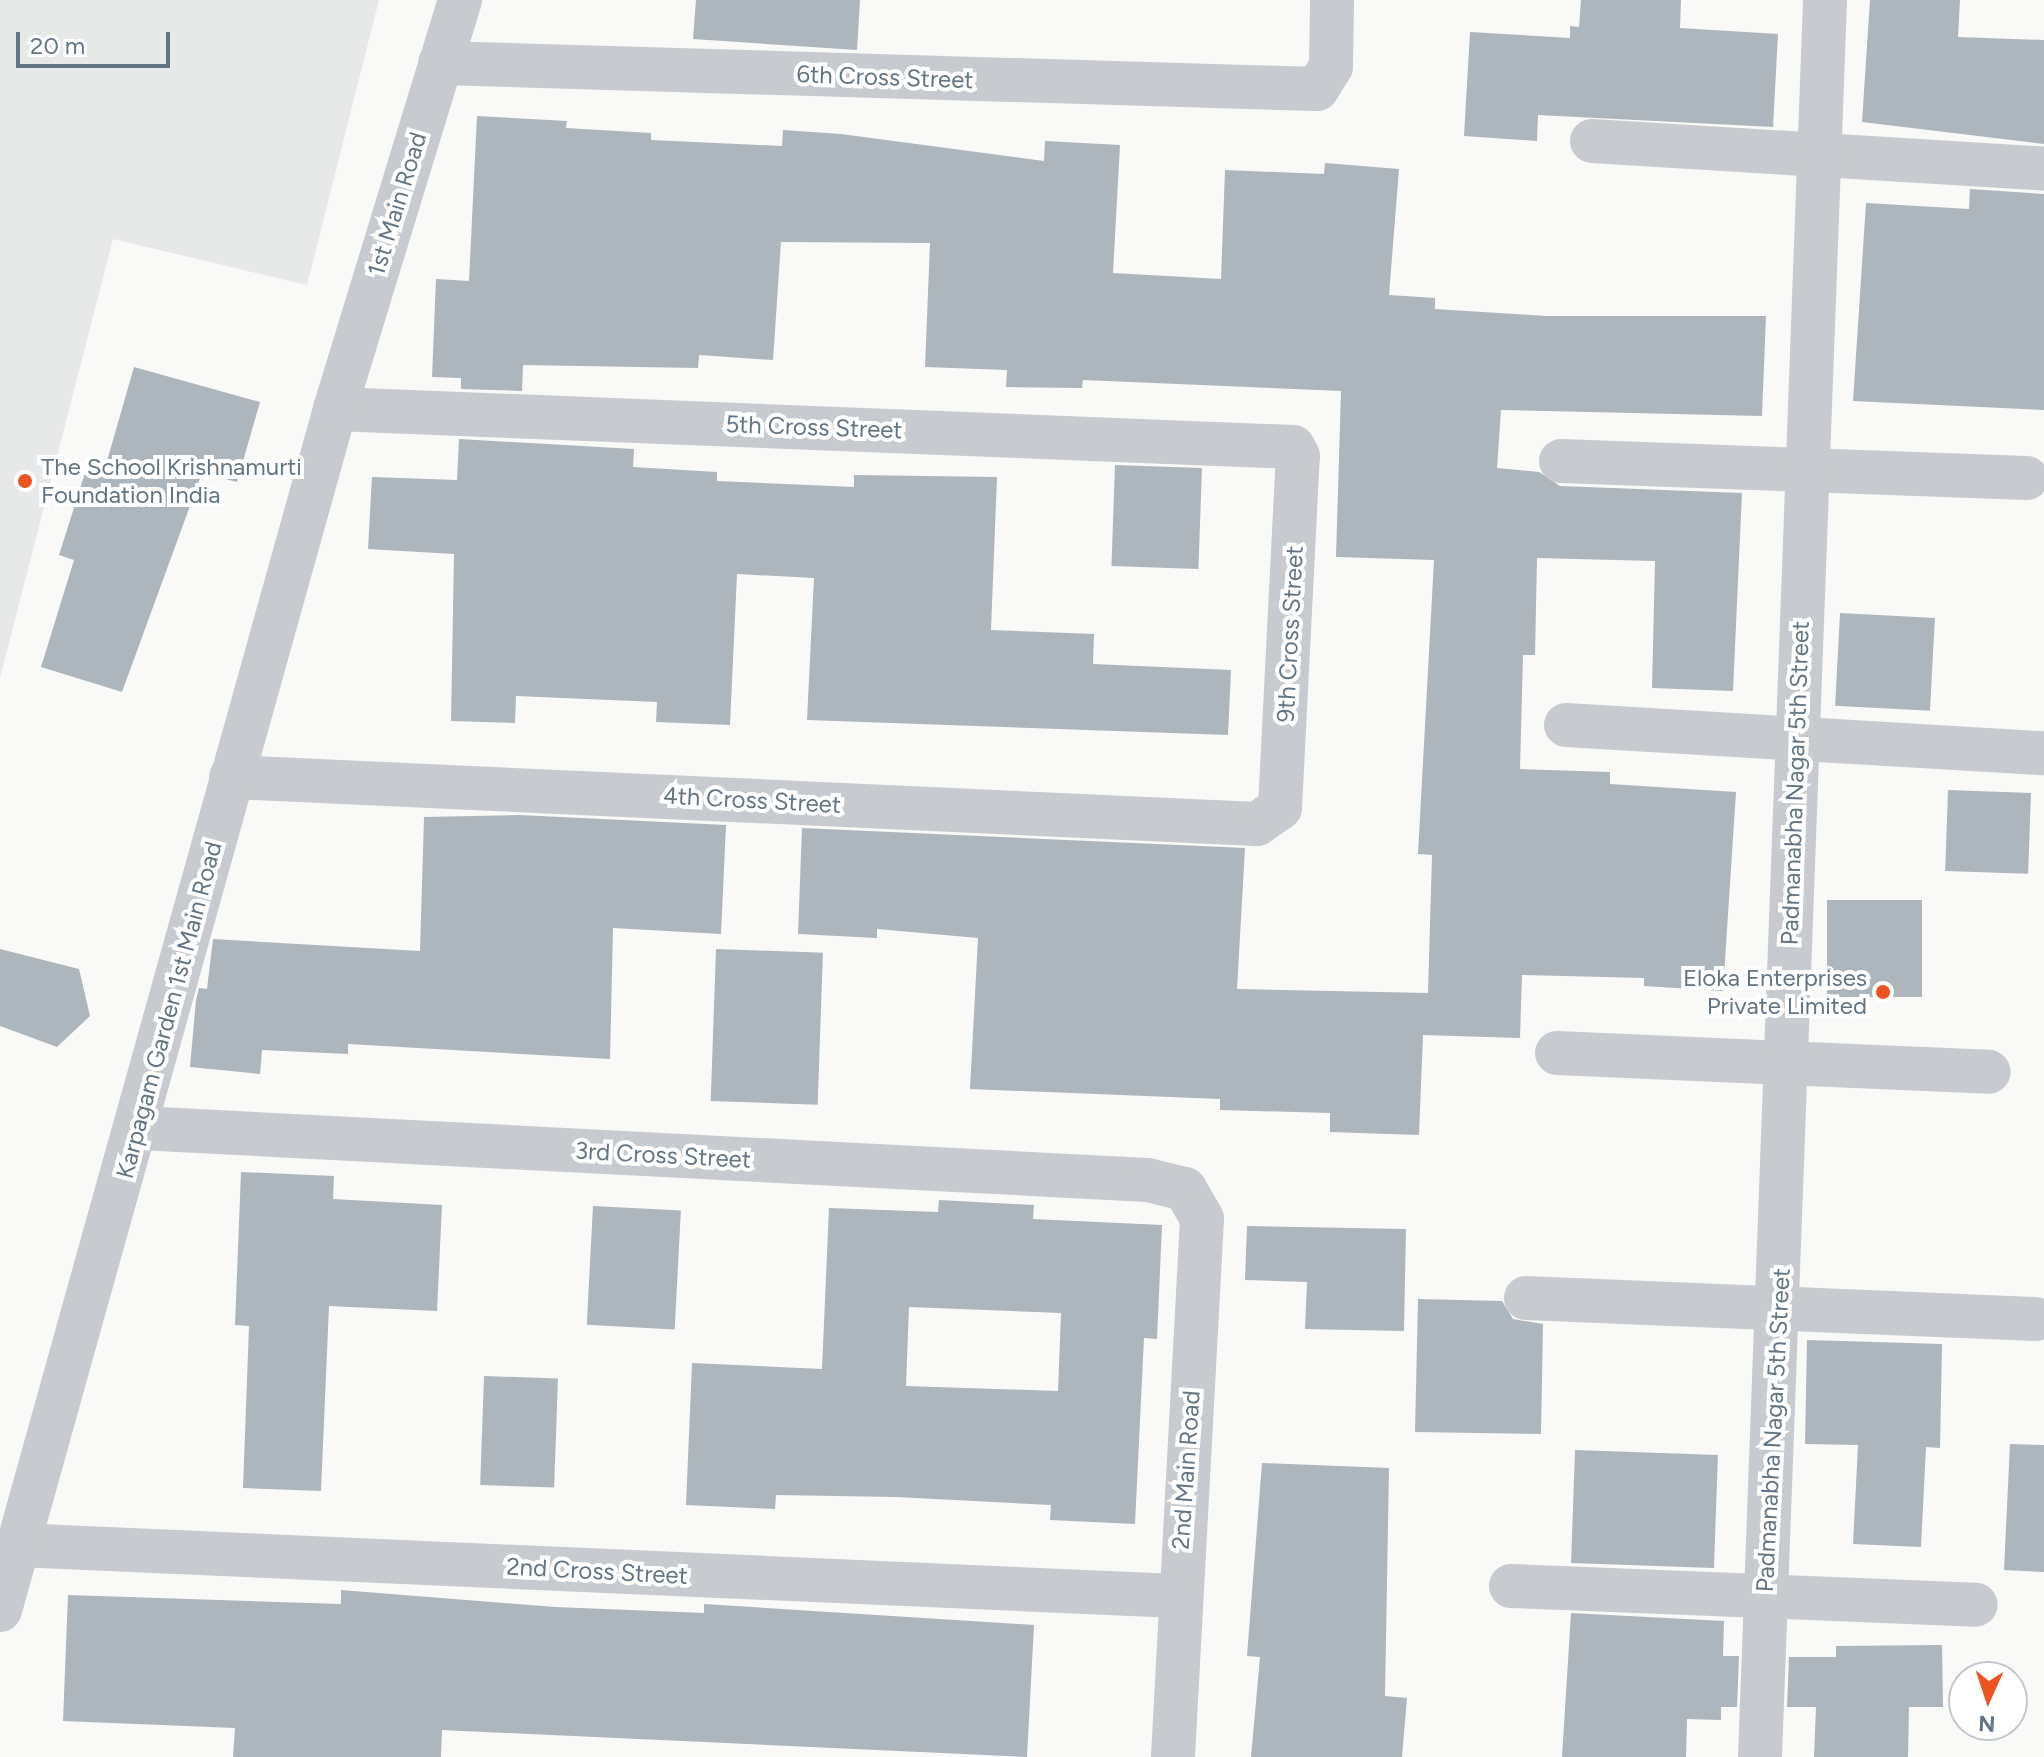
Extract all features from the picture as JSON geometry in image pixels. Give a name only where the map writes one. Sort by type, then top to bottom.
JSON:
[{"type":"street","name":"1st Main Road","points":[[335,409],[460,0]]},
{"type":"street","name":"6th Cross Street","points":[[440,63],[1302,90],[1326,79],[1332,0]]},
{"type":"street","name":"Padmanabha Nagar 5th Street","points":[[1760,1757],[1779,1308],[1794,742],[1824,153],[1825,0]]},
{"type":"street","points":[[1592,141],[2044,169]]},
{"type":"street","name":"5th Cross Street","points":[[335,409],[1293,447]]},
{"type":"street","name":"Karpagam Garden 1st Main Road","points":[[0,1610],[139,1128],[231,777],[335,409]]},
{"type":"street","name":"9th Cross Street","points":[[1272,818],[1282,796],[1298,456],[1293,447]]},
{"type":"street","points":[[1561,461],[1810,467],[2027,478]]},
{"type":"street","points":[[1566,725],[1794,742],[2043,753]]},
{"type":"street","name":"4th Cross Street","points":[[231,777],[1257,824],[1272,818]]},
{"type":"street","points":[[1557,1053],[1989,1072]]},
{"type":"street","name":"3rd Cross Street","points":[[139,1128],[1148,1180],[1185,1189]]},
{"type":"street","name":"2nd Main Road","points":[[1173,1757],[1177,1596],[1202,1219],[1185,1189]]},
{"type":"street","points":[[1526,1298],[2036,1319]]},
{"type":"street","name":"2nd Cross Street","points":[[17,1545],[1177,1596]]},
{"type":"street","points":[[1511,1586],[1976,1605]]},
{"type":"shaded area","name":"The School Krishnamurti Foundation India","points":[[0,0],[379,0],[307,285],[113,239],[0,678]]},
{"type":"building","points":[[696,0],[860,0],[857,50],[693,39]]},
{"type":"building","points":[[1581,0],[1681,0],[1680,28],[1778,34],[1773,127],[1538,115],[1537,141],[1464,136],[1470,32],[1570,38],[1570,26],[1579,27]]},
{"type":"building","points":[[1870,0],[1960,0],[1958,37],[2044,40],[2044,144],[1862,122]]},
{"type":"building","points":[[477,116],[567,121],[566,128],[651,133],[651,140],[782,146],[783,130],[841,134],[1044,161],[1045,141],[1120,145],[1113,273],[1221,279],[1225,170],[1324,174],[1325,163],[1399,169],[1389,295],[1435,298],[1435,309],[1546,316],[1766,316],[1762,416],[1501,410],[1497,468],[1539,472],[1560,486],[1742,493],[1733,691],[1652,688],[1655,561],[1537,558],[1535,655],[1523,655],[1520,769],[1610,772],[1610,784],[1736,792],[1723,991],[1644,986],[1644,978],[1522,975],[1520,1038],[1423,1035],[1419,1135],[1330,1132],[1330,1113],[1220,1110],[1220,1099],[970,1089],[978,938],[877,929],[877,938],[798,934],[802,828],[1245,848],[1237,989],[1428,993],[1432,855],[1418,854],[1434,560],[1336,557],[1341,391],[1083,380],[1082,388],[1006,387],[1007,370],[925,367],[930,243],[781,242],[773,360],[699,355],[698,368],[523,365],[522,391],[461,389],[461,378],[432,377],[436,279],[469,281]]},
{"type":"building","points":[[1970,189],[2044,194],[2044,410],[1853,401],[1866,203],[1969,209]]},
{"type":"building","points":[[134,367],[260,402],[237,482],[202,473],[122,692],[41,667],[74,560],[59,555],[86,470],[103,475]]},
{"type":"building","points":[[459,439],[634,449],[633,467],[717,472],[717,481],[854,487],[854,475],[997,477],[991,630],[1094,634],[1093,664],[1231,670],[1228,735],[807,720],[814,578],[737,574],[730,725],[656,722],[657,702],[516,696],[515,723],[451,721],[454,554],[368,549],[372,477],[457,480]]},
{"type":"building","points":[[1115,465],[1202,468],[1198,569],[1111,566]]},
{"type":"building","points":[[1840,613],[1935,618],[1930,711],[1835,706]]},
{"type":"building","points":[[1948,790],[2031,793],[2028,874],[1945,871]]},
{"type":"building","points":[[519,815],[726,825],[721,934],[613,928],[610,1059],[348,1044],[348,1054],[262,1050],[260,1074],[190,1067],[196,1000],[199,988],[207,989],[213,939],[420,951],[424,817]]},
{"type":"building","points":[[1827,900],[1922,900],[1922,997],[1827,997]]},
{"type":"building","points":[[0,949],[79,969],[90,1016],[57,1047],[0,1026]]},
{"type":"building","points":[[716,949],[823,953],[818,1105],[711,1101]]},
{"type":"building","points":[[241,1172],[334,1176],[333,1199],[442,1205],[437,1311],[329,1306],[321,1491],[243,1488],[249,1326],[235,1325]]},
{"type":"building","points":[[939,1200],[1034,1205],[1033,1219],[1162,1225],[1157,1339],[1144,1338],[1135,1524],[1050,1520],[1051,1505],[896,1497],[776,1495],[775,1509],[686,1505],[692,1363],[822,1369],[829,1208],[938,1212]],"holes":[[[909,1307],[1061,1313],[1058,1391],[906,1386]]]},
{"type":"building","points":[[593,1206],[681,1211],[675,1329],[587,1325]]},
{"type":"building","points":[[1247,1226],[1406,1229],[1404,1331],[1305,1329],[1307,1282],[1245,1280]]},
{"type":"building","points":[[1418,1299],[1502,1301],[1513,1319],[1543,1324],[1541,1434],[1415,1432]]},
{"type":"building","points":[[1807,1340],[1942,1344],[1940,1448],[1926,1447],[1921,1547],[1853,1544],[1858,1445],[1805,1444]]},
{"type":"building","points":[[484,1376],[558,1379],[554,1488],[480,1485]]},
{"type":"building","points":[[2010,1444],[2044,1445],[2044,1572],[2004,1570]]},
{"type":"building","points":[[1575,1450],[1718,1455],[1714,1568],[1571,1563]]},
{"type":"building","points":[[1262,1463],[1389,1468],[1385,1696],[1407,1698],[1402,1757],[1251,1757],[1260,1657],[1247,1656]]},
{"type":"building","points":[[341,1590],[555,1607],[704,1613],[704,1604],[1034,1625],[1027,1757],[442,1730],[441,1757],[233,1757],[235,1728],[63,1721],[68,1595],[341,1604]]},
{"type":"building","points":[[1571,1613],[1724,1621],[1723,1656],[1739,1656],[1737,1707],[1721,1707],[1721,1720],[1687,1719],[1686,1757],[1562,1757]]},
{"type":"building","points":[[1942,1645],[1943,1707],[1909,1707],[1908,1757],[1814,1757],[1816,1707],[1787,1707],[1789,1657],[1836,1657],[1836,1646]]},
{"type":"place","name":"The School Krishnamurti Foundation India","points":[[25,481]]},
{"type":"place","name":"Eloka Enterprises Private Limited","points":[[1883,992]]}]
